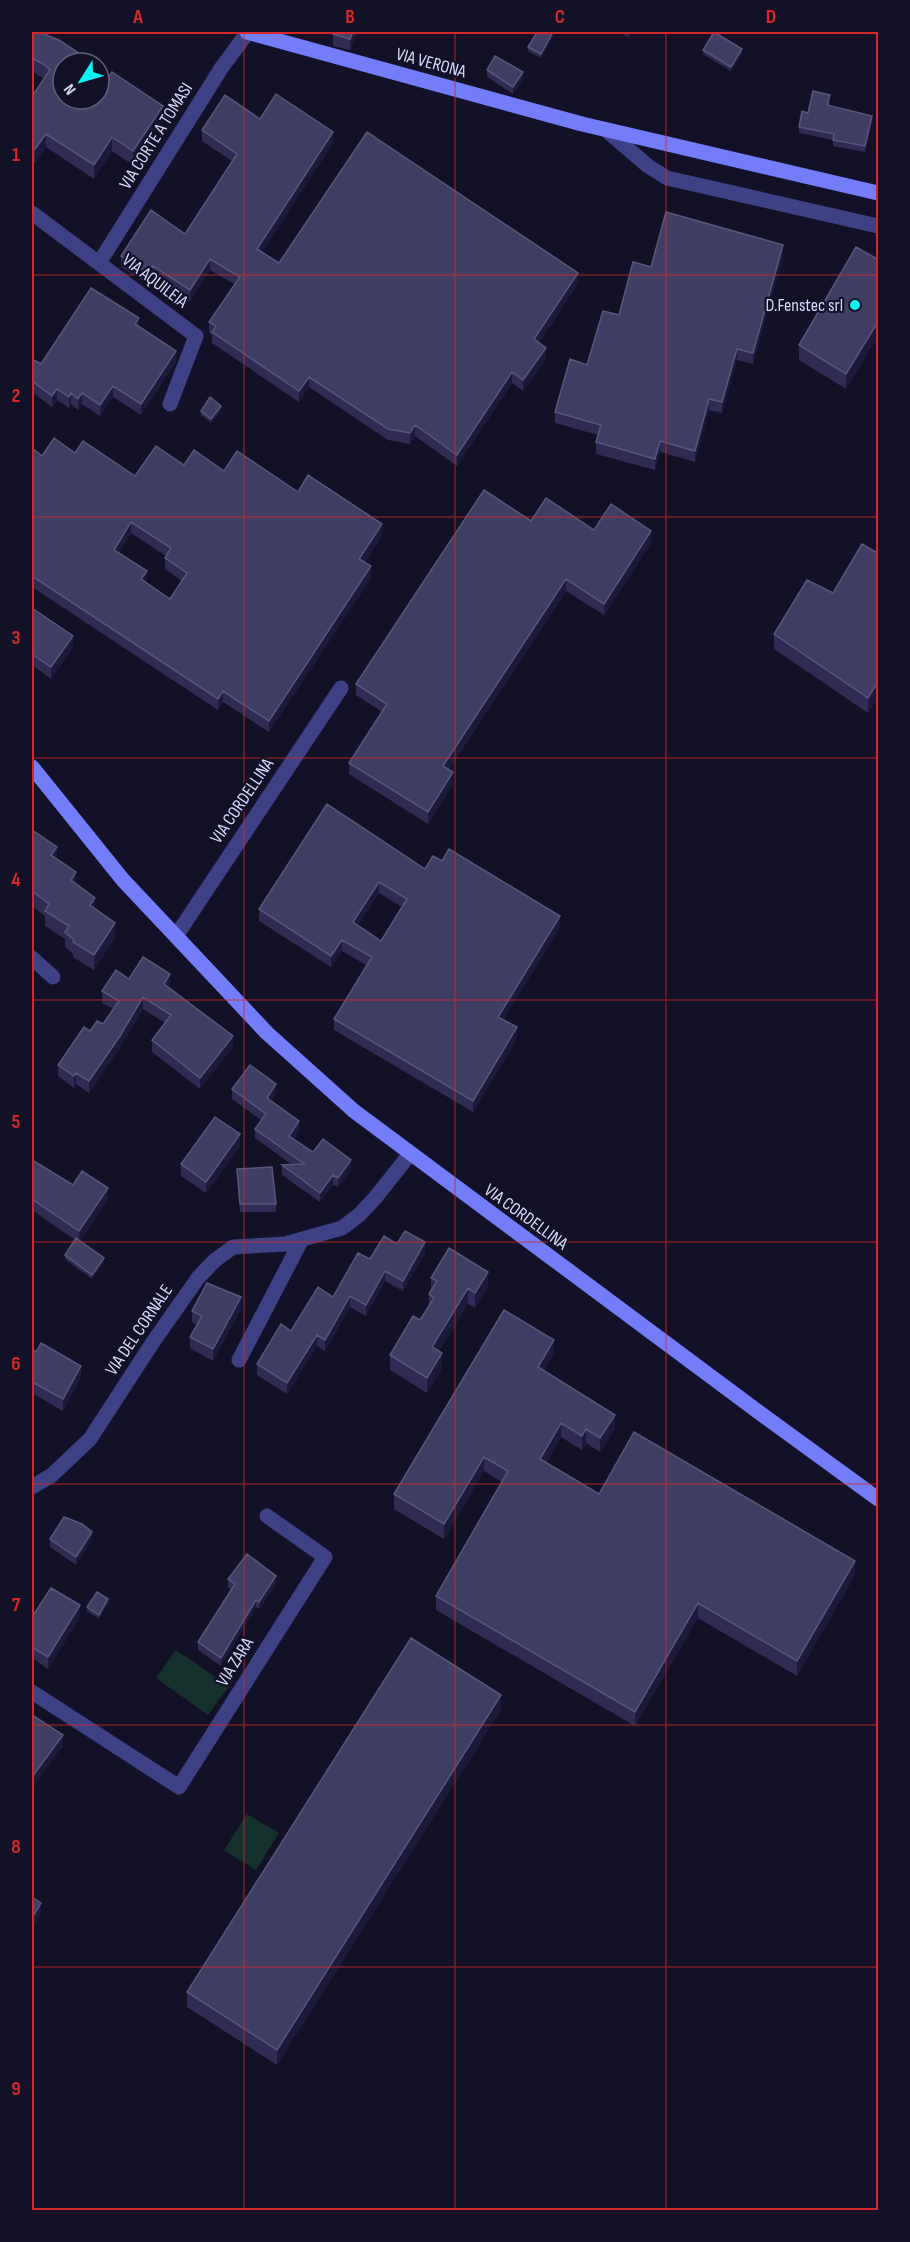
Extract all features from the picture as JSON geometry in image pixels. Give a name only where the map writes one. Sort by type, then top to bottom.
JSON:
[{"type":"street","name":"VIA VERONA","points":[[248,32],[606,130],[879,193]]},
{"type":"street","name":"VIA CORTE A TOMASI","points":[[99,263],[222,68],[248,32]]},
{"type":"street","name":"VIA VERONA","points":[[606,130],[648,166],[667,178],[879,226]]},
{"type":"street","name":"VIA AQUILEIA","points":[[32,213],[196,336],[170,404]]},
{"type":"street","name":"VIA CORDELLINA","points":[[176,936],[341,688]]},
{"type":"street","name":"VIA CORDELLINA","points":[[32,767],[123,880],[267,1034],[354,1111],[879,1499]]},
{"type":"street","points":[[32,957],[53,977]]},
{"type":"street","name":"VIA DEL CORNALE","points":[[32,1487],[52,1475],[90,1439],[153,1342],[198,1278],[214,1261],[233,1247],[285,1244],[342,1228],[359,1215],[375,1198],[410,1154]]},
{"type":"street","points":[[239,1360],[302,1239]]},
{"type":"street","name":"VIA ZARA","points":[[32,1692],[179,1787],[325,1557],[267,1516]]},
{"type":"green space","points":[[176,1650],[229,1686],[208,1715],[156,1678]]},
{"type":"green space","points":[[247,1814],[279,1833],[256,1870],[224,1850]]},
{"type":"building","points":[[32,32],[39,32],[59,40],[76,51],[51,51],[51,111],[111,111],[112,72],[163,106],[133,151],[112,137],[94,165],[46,134],[35,149],[32,147],[32,94],[50,70],[32,58]]},
{"type":"building","points":[[334,32],[353,32],[350,39],[333,34]]},
{"type":"building","points":[[537,32],[553,32],[541,54],[528,47]]},
{"type":"building","points":[[714,32],[742,49],[731,67],[703,50]]},
{"type":"building","points":[[495,56],[523,72],[513,87],[487,70]]},
{"type":"building","points":[[813,91],[830,95],[827,105],[872,116],[865,146],[833,140],[834,134],[799,127],[802,111],[808,113]]},
{"type":"building","points":[[276,94],[333,132],[257,249],[279,263],[367,132],[578,273],[534,339],[546,348],[523,380],[512,372],[457,455],[415,425],[410,433],[388,429],[309,377],[299,391],[212,332],[216,326],[209,322],[240,277],[210,259],[190,290],[153,266],[148,273],[121,256],[151,210],[185,234],[237,154],[202,130],[225,95],[260,119]]},
{"type":"building","points":[[666,212],[783,245],[753,353],[737,349],[722,402],[709,399],[695,451],[660,441],[655,459],[596,442],[601,425],[555,412],[570,359],[587,365],[603,311],[619,315],[633,262],[651,267]]},
{"type":"building","name":"D.Fenstec srl","points":[[856,247],[879,260],[879,320],[846,374],[799,345]]},
{"type":"building","points":[[91,288],[139,318],[135,324],[176,351],[141,404],[113,386],[100,405],[82,393],[78,399],[71,393],[69,397],[57,389],[52,396],[32,381],[32,359],[41,364]]},
{"type":"building","points":[[210,397],[221,406],[211,419],[201,411]]},
{"type":"building","points":[[54,438],[75,453],[83,441],[135,476],[156,446],[184,465],[194,450],[224,471],[237,451],[298,492],[308,475],[382,524],[359,559],[371,566],[269,721],[223,691],[218,699],[32,576],[32,448],[42,456]],"holes":[[[131,522],[171,548],[165,558],[187,573],[170,599],[141,579],[147,571],[114,550]]]},
{"type":"building","points":[[484,490],[531,521],[546,498],[594,530],[611,504],[651,531],[604,604],[566,579],[443,766],[453,772],[428,812],[349,763],[387,704],[356,684]]},
{"type":"building","points":[[862,544],[879,554],[879,680],[868,698],[774,634],[807,580],[833,593]]},
{"type":"building","points":[[32,608],[73,636],[51,667],[32,654]]},
{"type":"building","points":[[327,804],[425,869],[433,856],[442,861],[449,849],[560,916],[498,1017],[517,1027],[473,1101],[334,1019],[372,957],[342,940],[331,956],[259,909]],"holes":[[[379,882],[407,899],[381,941],[353,922]]]},
{"type":"building","points":[[32,830],[57,847],[51,855],[76,872],[71,880],[95,898],[90,905],[115,923],[94,955],[73,942],[74,940],[65,932],[69,926],[45,911],[49,904],[32,891]]},
{"type":"building","points":[[143,957],[170,974],[164,984],[233,1036],[200,1078],[152,1040],[171,1015],[143,997],[89,1081],[76,1073],[74,1076],[58,1065],[84,1027],[90,1031],[97,1021],[103,1024],[119,1001],[102,991],[116,970],[129,979]]},
{"type":"building","points":[[250,1065],[276,1084],[267,1098],[299,1121],[289,1136],[313,1152],[323,1139],[351,1160],[338,1178],[333,1175],[320,1193],[282,1165],[304,1164],[255,1129],[266,1114],[232,1089]]},
{"type":"building","points":[[215,1117],[240,1134],[206,1182],[181,1164]]},
{"type":"building","points":[[32,1160],[73,1185],[82,1171],[108,1188],[79,1231],[32,1199]]},
{"type":"building","points":[[272,1167],[276,1204],[240,1204],[237,1169]]},
{"type":"building","points":[[405,1231],[425,1242],[403,1281],[385,1271],[366,1305],[350,1296],[325,1340],[317,1335],[287,1383],[257,1364],[281,1324],[291,1331],[318,1287],[333,1297],[358,1253],[370,1259],[384,1236],[397,1244]]},
{"type":"building","points":[[76,1238],[104,1258],[92,1275],[65,1255]]},
{"type":"building","points":[[449,1248],[488,1272],[475,1293],[468,1288],[432,1347],[442,1353],[427,1378],[390,1355],[413,1316],[420,1320],[434,1298],[429,1294],[437,1281],[431,1278]]},
{"type":"building","points":[[207,1283],[241,1297],[213,1349],[190,1337],[202,1316],[192,1311]]},
{"type":"building","points":[[504,1310],[554,1340],[538,1367],[615,1415],[600,1438],[586,1429],[582,1436],[561,1423],[540,1459],[599,1494],[634,1432],[855,1561],[797,1661],[698,1603],[635,1712],[436,1596],[508,1471],[484,1457],[444,1524],[394,1494]]},
{"type":"building","points":[[41,1343],[81,1366],[63,1399],[32,1382],[32,1349],[36,1352]]},
{"type":"building","points":[[64,1517],[82,1524],[92,1532],[76,1557],[50,1539]]},
{"type":"building","points":[[247,1554],[276,1576],[259,1602],[256,1600],[221,1658],[198,1642],[235,1584],[228,1579]]},
{"type":"building","points":[[51,1588],[80,1605],[48,1657],[32,1647],[32,1617]]},
{"type":"building","points":[[97,1592],[108,1599],[99,1615],[87,1607]]},
{"type":"building","points":[[411,1638],[501,1695],[277,2050],[187,1992]]},
{"type":"building","points":[[32,1715],[63,1735],[32,1777]]},
{"type":"building","points":[[32,1897],[41,1903],[32,1918]]},
{"type":"place","name":"D.Fenstec srl","points":[[855,305]]}]
